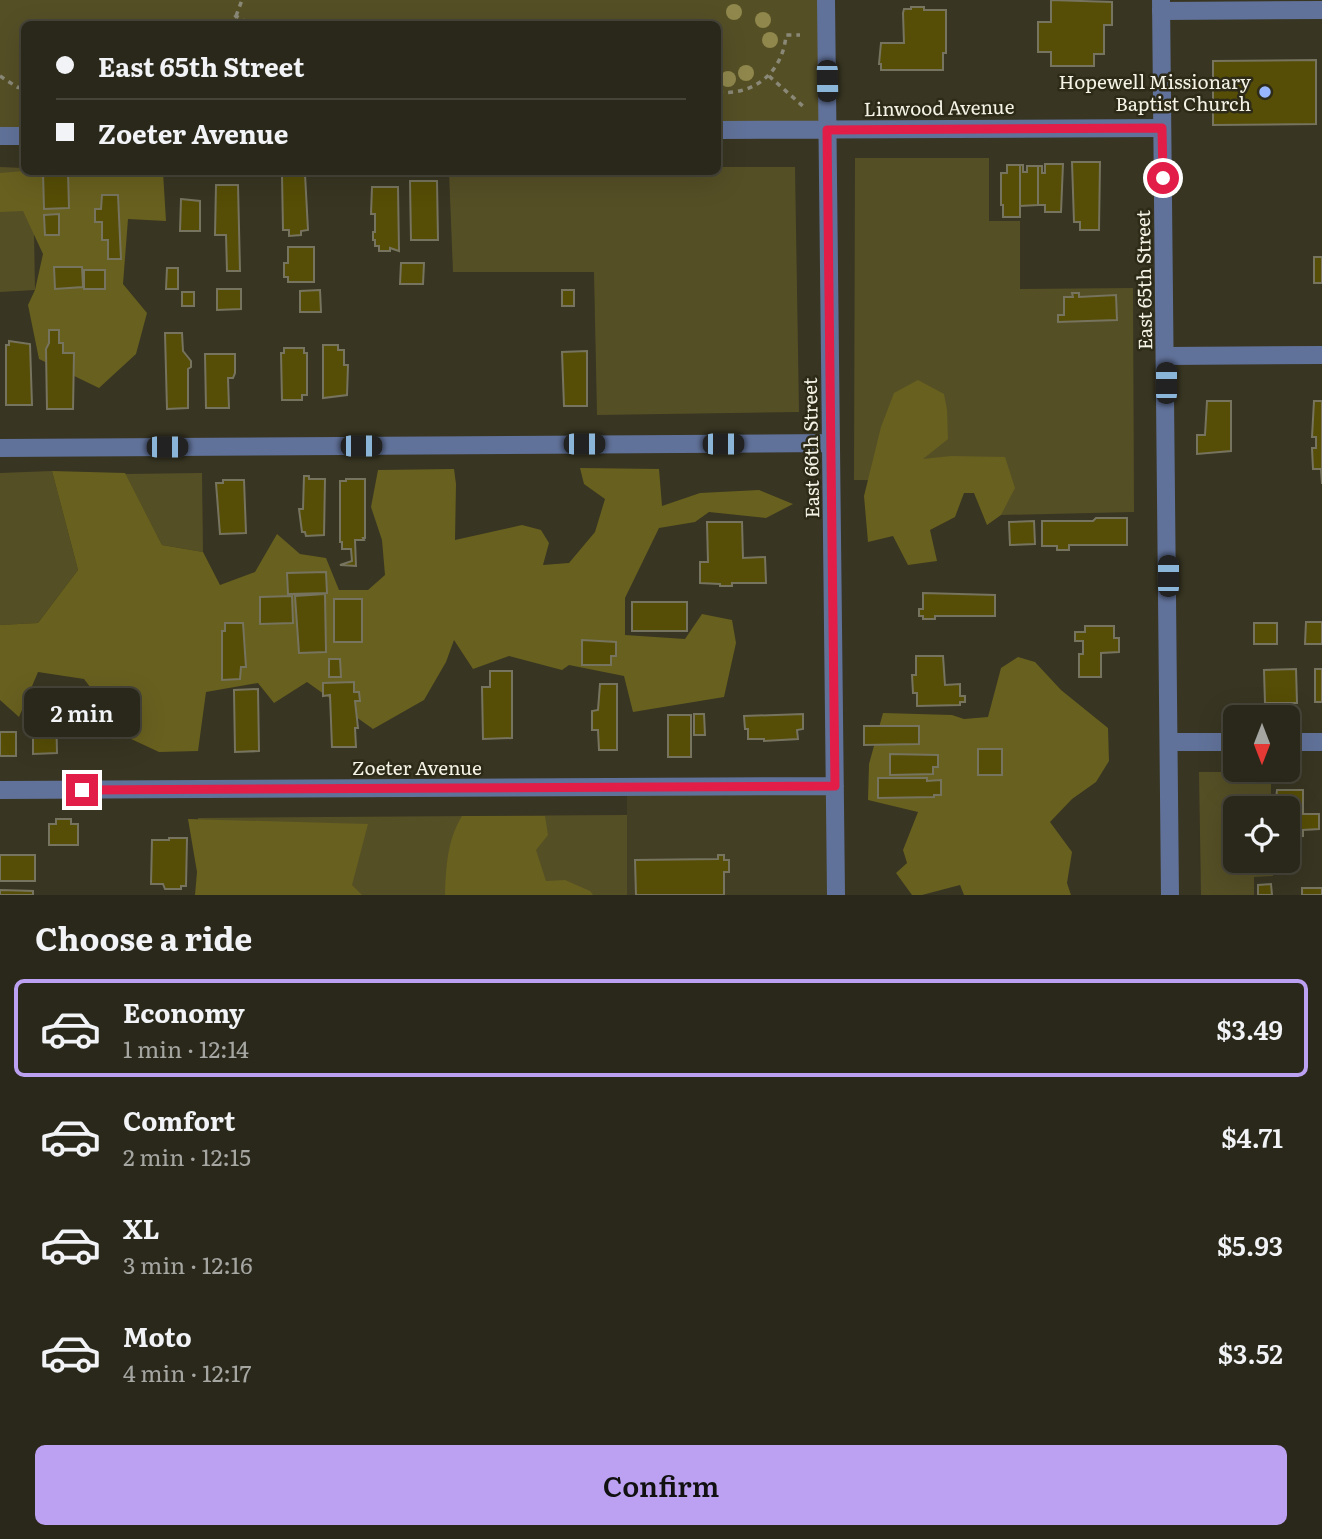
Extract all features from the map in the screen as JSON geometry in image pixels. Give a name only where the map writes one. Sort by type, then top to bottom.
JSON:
[{"type":"street","name":"East 66th Street","points":[[826,0],[836,895]]},
{"type":"street","points":[[1161,5],[1322,9]]},
{"type":"street","name":"East 65th Street","points":[[1161,5],[1170,895]]},
{"type":"street","name":"Linwood Avenue","points":[[721,130],[1162,128]]},
{"type":"street","points":[[0,136],[21,136]]},
{"type":"street","points":[[1166,356],[1322,355]]},
{"type":"street","points":[[0,448],[831,443]]},
{"type":"street","points":[[1169,742],[1223,742]]},
{"type":"street","points":[[1300,742],[1322,742]]},
{"type":"street","name":"Zoeter Avenue","points":[[0,790],[835,786]]},
{"type":"path","points":[[230,21],[236,16],[242,0]]},
{"type":"path","points":[[236,16],[245,21]]},
{"type":"path","points":[[721,92],[746,91],[759,85],[777,67],[786,35],[800,34]]},
{"type":"path","points":[[0,76],[21,87]]},
{"type":"path","points":[[769,76],[805,108]]},
{"type":"shaded area","points":[[0,0],[826,0],[827,130],[721,131],[721,21],[21,21],[21,136],[0,136]]},
{"type":"shaded area","points":[[855,158],[989,158],[989,221],[1020,221],[1020,289],[1133,288],[1134,512],[1001,515],[999,481],[854,480]]},
{"type":"shaded area","points":[[0,167],[21,168],[21,175],[33,175],[35,290],[0,292]]},
{"type":"shaded area","points":[[721,167],[795,167],[799,412],[597,415],[594,272],[453,272],[449,175],[721,175]]},
{"type":"shaded area","points":[[0,173],[163,175],[166,221],[128,219],[123,284],[147,313],[136,354],[99,388],[39,359],[28,305],[35,290],[43,254],[23,211],[0,212]]},
{"type":"shaded area","points":[[918,380],[944,394],[947,410],[948,439],[923,459],[951,456],[1005,457],[1015,488],[1001,515],[987,525],[974,493],[964,493],[955,517],[930,530],[937,561],[908,565],[893,536],[868,542],[864,496],[881,427],[894,393]]},
{"type":"shaded area","points":[[580,468],[659,469],[662,506],[700,493],[759,490],[793,504],[766,518],[709,512],[695,522],[659,528],[625,598],[625,635],[685,639],[702,614],[732,620],[736,643],[724,697],[633,712],[624,676],[569,665],[562,670],[509,656],[473,669],[454,640],[446,662],[424,700],[373,729],[307,682],[274,703],[258,683],[206,692],[198,751],[159,752],[129,738],[84,679],[38,672],[19,717],[0,700],[0,625],[38,623],[78,570],[52,471],[125,473],[162,545],[203,552],[220,585],[255,572],[277,534],[300,554],[326,558],[339,590],[368,590],[385,575],[382,540],[371,507],[378,470],[454,469],[455,540],[522,525],[541,530],[549,543],[543,565],[569,563],[595,532],[605,499],[584,484]]},
{"type":"shaded area","points":[[52,471],[78,570],[38,623],[0,625],[0,473]]},
{"type":"shaded area","points":[[202,473],[203,552],[162,545],[125,474]]},
{"type":"shaded area","points":[[1018,657],[1035,662],[1061,690],[1108,728],[1109,761],[1096,782],[1072,799],[1050,822],[1072,852],[1067,883],[1071,895],[964,895],[960,885],[912,895],[896,873],[907,863],[903,850],[918,812],[868,800],[869,764],[883,713],[952,715],[964,719],[988,717],[1001,668]]},
{"type":"shaded area","points":[[1199,772],[1223,772],[1223,782],[1271,782],[1271,796],[1223,796],[1223,873],[1273,873],[1273,876],[1254,877],[1254,895],[1201,895]]},
{"type":"shaded area","points":[[835,786],[836,895],[627,895],[627,787]]},
{"type":"shaded area","points":[[627,815],[627,895],[197,895],[198,818]]},
{"type":"shaded area","points":[[462,816],[545,816],[548,835],[536,850],[546,881],[565,880],[590,891],[593,895],[445,895],[450,844]]},
{"type":"shaded area","points":[[188,819],[368,824],[352,885],[362,895],[195,895],[197,872]]},
{"type":"building","points":[[1051,0],[1112,2],[1112,25],[1104,25],[1104,54],[1094,54],[1094,66],[1051,66],[1051,52],[1038,52],[1038,22],[1051,22]]},
{"type":"building","points":[[911,7],[946,10],[946,53],[943,53],[943,70],[881,70],[881,43],[904,43],[903,13],[904,9]]},
{"type":"building","name":"Hopewell Missionary Baptist Church","points":[[1316,60],[1316,124],[1213,125],[1213,61]]},
{"type":"building","points":[[1072,162],[1100,162],[1099,230],[1080,230],[1080,222],[1074,222]]},
{"type":"building","points":[[1045,164],[1063,164],[1061,212],[1045,212],[1045,205],[1038,205],[1038,166],[1042,166],[1042,173],[1045,173]]},
{"type":"building","points":[[1007,165],[1020,165],[1020,217],[1003,217],[1001,173],[1007,173]]},
{"type":"building","points":[[1020,165],[1023,165],[1023,172],[1027,172],[1027,166],[1038,166],[1038,205],[1020,206]]},
{"type":"building","points":[[43,175],[68,175],[69,208],[44,209]]},
{"type":"building","points":[[282,175],[305,175],[308,230],[301,231],[301,235],[289,236],[289,230],[283,230]]},
{"type":"building","points":[[410,181],[437,181],[438,240],[411,240]]},
{"type":"building","points":[[216,185],[238,185],[240,271],[227,271],[226,235],[215,235]]},
{"type":"building","points":[[372,187],[398,187],[399,251],[390,248],[390,251],[379,251],[379,246],[375,246],[375,214],[371,214]]},
{"type":"building","points":[[102,195],[118,195],[121,259],[108,259],[108,240],[102,240],[102,222],[95,222],[95,209],[101,209]]},
{"type":"building","points":[[181,199],[200,201],[200,231],[180,231]]},
{"type":"building","points":[[59,214],[59,235],[45,235],[44,215]]},
{"type":"building","points":[[288,247],[314,247],[314,282],[288,282],[288,277],[284,277],[284,263],[288,263]]},
{"type":"building","points":[[1314,257],[1322,257],[1322,283],[1314,283]]},
{"type":"building","points":[[401,263],[424,263],[423,284],[400,284]]},
{"type":"building","points":[[54,267],[82,267],[83,287],[55,289]]},
{"type":"building","points":[[167,268],[178,268],[178,289],[166,289]]},
{"type":"building","points":[[84,270],[105,270],[105,289],[84,289]]},
{"type":"building","points":[[217,289],[241,289],[241,309],[217,310]]},
{"type":"building","points":[[320,290],[321,312],[300,312],[300,291]]},
{"type":"building","points":[[562,290],[574,290],[574,306],[562,306]]},
{"type":"building","points":[[182,292],[194,292],[194,306],[182,306]]},
{"type":"building","points":[[1072,293],[1079,293],[1079,297],[1116,295],[1117,320],[1058,322],[1058,315],[1064,315],[1064,297],[1073,297]]},
{"type":"building","points":[[49,330],[59,330],[59,343],[63,343],[63,353],[74,353],[73,409],[47,409],[46,349]]},
{"type":"building","points":[[165,333],[182,333],[183,351],[191,361],[191,367],[188,369],[188,408],[167,409]]},
{"type":"building","points":[[9,341],[30,344],[32,405],[6,405],[6,345],[9,345]]},
{"type":"building","points":[[323,345],[338,345],[338,350],[344,350],[344,365],[348,365],[347,395],[323,398]]},
{"type":"building","points":[[284,348],[304,348],[304,353],[307,353],[307,395],[302,395],[302,400],[282,400],[281,353],[284,353]]},
{"type":"building","points":[[587,351],[587,406],[564,406],[562,352]]},
{"type":"building","points":[[205,354],[235,354],[235,373],[233,378],[228,378],[229,408],[206,408]]},
{"type":"building","points":[[1207,401],[1231,401],[1231,451],[1197,454],[1197,435],[1205,435]]},
{"type":"building","points":[[1314,401],[1322,401],[1322,484],[1321,469],[1313,469],[1312,448],[1316,448],[1316,437],[1312,437]]},
{"type":"building","points":[[304,476],[309,476],[309,479],[325,479],[324,535],[306,536],[305,532],[302,532],[299,509],[303,509]]},
{"type":"building","points":[[365,479],[365,538],[355,540],[356,566],[340,565],[352,561],[351,549],[342,549],[340,542],[340,481]]},
{"type":"building","points":[[223,480],[244,480],[246,533],[220,534],[216,483],[223,483]]},
{"type":"building","points":[[1096,518],[1127,518],[1127,545],[1069,545],[1069,550],[1057,550],[1057,546],[1042,546],[1042,521],[1093,521]]},
{"type":"building","points":[[1034,521],[1035,544],[1010,545],[1009,522]]},
{"type":"building","points":[[707,522],[742,522],[743,558],[765,557],[766,583],[732,583],[732,586],[720,586],[700,583],[700,562],[708,562]]},
{"type":"building","points":[[326,572],[327,593],[288,594],[287,573]]},
{"type":"building","points":[[923,593],[995,595],[995,616],[935,616],[935,619],[923,619],[923,616],[919,616],[919,609],[923,609]]},
{"type":"building","points":[[325,594],[326,652],[299,653],[295,596]]},
{"type":"building","points":[[292,596],[293,623],[260,624],[260,597]]},
{"type":"building","points":[[334,599],[362,599],[362,642],[334,642]]},
{"type":"building","points":[[632,602],[687,602],[687,631],[632,631]]},
{"type":"building","points":[[1306,622],[1322,622],[1322,644],[1305,644]]},
{"type":"building","points":[[225,623],[243,623],[246,667],[241,667],[240,679],[222,680],[222,631],[225,631]]},
{"type":"building","points":[[1254,623],[1277,623],[1277,644],[1254,644]]},
{"type":"building","points":[[1085,626],[1114,626],[1114,638],[1119,638],[1119,652],[1101,653],[1101,677],[1079,677],[1079,654],[1083,654],[1083,641],[1075,641],[1075,632],[1085,632]]},
{"type":"building","points":[[582,640],[616,642],[616,656],[611,656],[611,665],[582,665]]},
{"type":"building","points":[[916,656],[943,656],[945,685],[960,684],[960,696],[965,696],[965,702],[960,702],[960,705],[917,706],[912,675],[916,675]]},
{"type":"building","points":[[329,659],[340,659],[341,677],[329,677]]},
{"type":"building","points":[[1296,669],[1297,703],[1265,703],[1264,670]]},
{"type":"building","points":[[1315,669],[1322,669],[1322,702],[1315,702]]},
{"type":"building","points":[[490,671],[512,671],[512,738],[483,739],[482,687],[490,687]]},
{"type":"building","points":[[354,682],[354,692],[359,692],[360,701],[355,701],[358,728],[355,728],[356,747],[332,747],[330,695],[323,696],[323,683]]},
{"type":"building","points":[[600,684],[617,684],[617,750],[599,750],[598,730],[592,730],[592,711],[598,710]]},
{"type":"building","points":[[258,689],[259,751],[235,752],[234,690]]},
{"type":"building","points":[[38,704],[44,704],[45,708],[56,707],[57,753],[33,754],[32,708],[38,708]]},
{"type":"building","points":[[694,714],[704,714],[705,735],[694,735]]},
{"type":"building","points":[[803,714],[803,729],[797,730],[798,739],[748,739],[744,716]]},
{"type":"building","points":[[668,715],[691,715],[691,757],[668,757]]},
{"type":"building","points":[[864,726],[919,726],[919,744],[864,745]]},
{"type":"building","points":[[0,732],[16,732],[16,756],[0,756]]},
{"type":"building","points":[[978,749],[1002,749],[1002,775],[978,775]]},
{"type":"building","points":[[890,754],[938,755],[938,767],[933,767],[933,774],[890,775]]},
{"type":"building","points":[[878,778],[941,780],[941,795],[878,798]]},
{"type":"building","points":[[1277,790],[1303,790],[1303,814],[1319,814],[1319,829],[1303,830],[1303,836],[1300,836],[1300,796],[1276,796]]},
{"type":"building","points":[[56,819],[71,819],[71,824],[78,824],[78,845],[49,845],[49,824],[56,824]]},
{"type":"building","points":[[187,838],[186,886],[181,886],[181,889],[165,889],[163,884],[151,884],[152,840]]},
{"type":"building","points":[[0,855],[35,855],[35,881],[0,881]]},
{"type":"building","points":[[718,855],[724,855],[724,860],[729,860],[729,872],[724,872],[724,895],[636,895],[635,860],[718,859]]},
{"type":"building","points":[[1271,884],[1272,895],[1258,895],[1258,885]]},
{"type":"building","points":[[1302,888],[1322,888],[1322,895],[1302,895]]},
{"type":"building","points":[[0,890],[33,891],[33,895],[0,895]]},
{"type":"place","name":"Hopewell Missionary Baptist Church","points":[[1265,92]]},
{"type":"route","points":[[82,790],[835,786],[827,130],[1162,128],[1163,178]]}]
